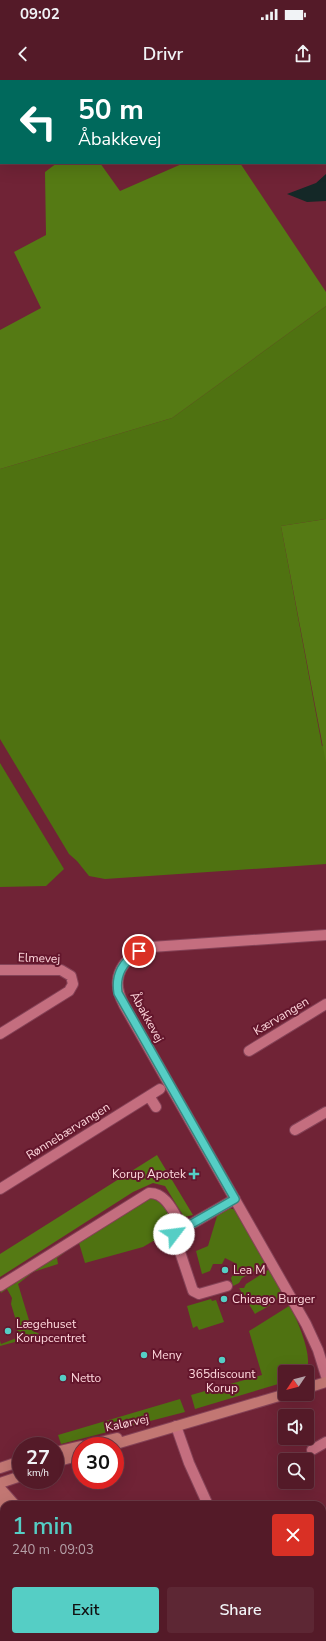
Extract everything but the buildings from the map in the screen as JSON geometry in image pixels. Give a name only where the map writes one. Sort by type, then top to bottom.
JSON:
[{"type":"street","name":"Åbakkevej","points":[[326,935],[150,947],[139,951],[130,957],[119,972],[117,980],[122,1001],[315,1342],[326,1376]]},
{"type":"street","name":"Elmevej","points":[[0,970],[61,970],[66,972],[73,980],[72,987],[69,991],[0,1034]]},
{"type":"street","name":"Kærvangen","points":[[249,1051],[326,1004]]},
{"type":"street","name":"Rønnebærvangen","points":[[0,1189],[160,1089]]},
{"type":"street","points":[[149,1096],[156,1107]]},
{"type":"street","points":[[295,1130],[326,1112]]},
{"type":"street","points":[[0,1286],[149,1193],[156,1193],[162,1196],[183,1228]]},
{"type":"street","points":[[227,1286],[199,1294],[193,1292],[174,1234],[235,1199]]},
{"type":"street","points":[[314,1386],[326,1382]]},
{"type":"street","name":"Kalørvej","points":[[124,1442],[278,1396]]},
{"type":"street","points":[[176,1426],[189,1463],[206,1501]]},
{"type":"street","name":"Kalørvej","points":[[124,1437],[176,1426]]},
{"type":"street","points":[[312,1450],[326,1442]]},
{"type":"street","points":[[0,1468],[12,1464]]},
{"type":"street","points":[[0,1483],[12,1479]]},
{"type":"street","points":[[0,1488],[11,1501]]},
{"type":"green space","points":[[56,164],[101,164],[120,191],[182,164],[241,164],[326,292],[326,306],[172,418],[0,469],[0,330],[41,308],[14,252],[46,235],[45,172]]},
{"type":"green space","points":[[326,306],[326,519],[281,526],[322,746],[326,746],[326,864],[105,879],[89,876],[77,861],[69,854],[0,739],[0,469],[172,418]]},
{"type":"green space","points":[[326,519],[326,763],[281,526]]},
{"type":"green space","points":[[0,763],[64,869],[46,886],[0,887]]},
{"type":"green space","points":[[157,1155],[193,1215],[184,1217],[165,1186],[153,1183],[133,1192],[0,1277],[0,1254]]},
{"type":"green space","points":[[150,1198],[155,1199],[167,1210],[172,1220],[172,1230],[143,1247],[85,1263],[79,1243],[73,1247],[74,1245]]},
{"type":"green space","points":[[229,1208],[236,1210],[267,1264],[242,1278],[239,1283],[233,1286],[231,1278],[236,1270],[235,1263],[225,1258],[222,1264],[213,1264],[210,1271],[202,1274],[196,1251],[208,1246],[218,1213]]},
{"type":"green space","points":[[60,1252],[64,1253],[57,1258],[58,1264],[33,1272],[18,1284],[32,1330],[41,1335],[0,1346],[0,1341],[1,1344],[19,1337],[11,1304],[12,1298],[7,1289],[1,1293],[0,1291]]},
{"type":"green space","points":[[268,1270],[271,1271],[278,1281],[280,1292],[279,1296],[272,1304],[255,1314],[239,1288],[244,1288],[246,1284]]},
{"type":"green space","points":[[211,1299],[212,1301],[216,1300],[224,1322],[199,1330],[197,1326],[193,1328],[187,1306]]},
{"type":"green space","points":[[289,1306],[292,1309],[298,1323],[307,1350],[308,1365],[278,1365],[278,1384],[195,1409],[191,1395],[262,1375],[249,1331]]},
{"type":"green space","points":[[180,1399],[185,1412],[88,1437],[72,1437],[72,1441],[64,1443],[64,1437],[59,1437],[58,1435]]},
{"type":"water","points":[[326,174],[326,201],[307,202],[287,194],[316,183]]},
{"type":"place","name":"Korup Apotek","points":[[194,1174]]},
{"type":"place","name":"Lea M","points":[[225,1270]]},
{"type":"place","name":"Chicago Burger","points":[[224,1299]]},
{"type":"place","name":"Lægehuset Korupcentret","points":[[8,1331]]},
{"type":"place","name":"Meny","points":[[144,1355]]},
{"type":"place","name":"365discount Korup","points":[[222,1360]]},
{"type":"place","name":"Netto","points":[[63,1378]]},
{"type":"route","points":[[139,951],[130,957],[119,972],[117,980],[118,993],[124,1006],[235,1199],[174,1234]]}]
